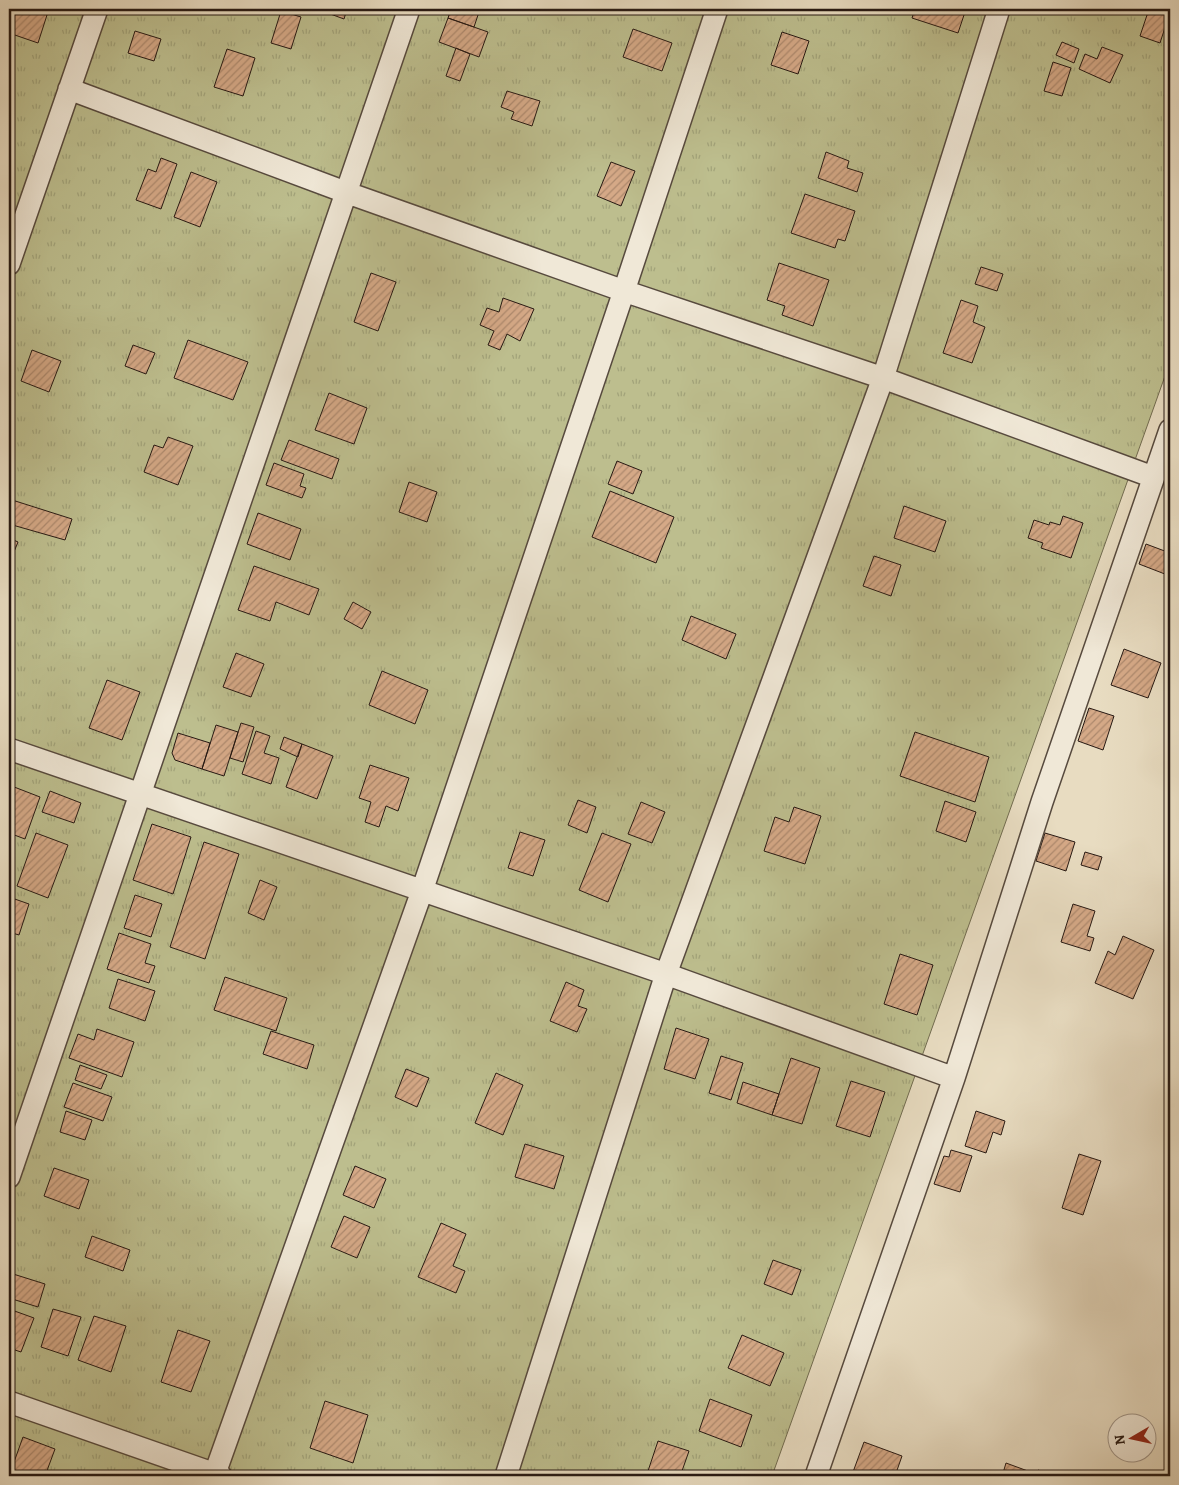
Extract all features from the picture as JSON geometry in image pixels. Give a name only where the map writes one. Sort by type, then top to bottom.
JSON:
[{"type":"street","points":[[9,264],[97,9]]},
{"type":"street","points":[[9,1177],[409,9]]},
{"type":"street","points":[[9,1402],[217,1475],[422,892],[717,9]]},
{"type":"street","points":[[506,1476],[666,974],[883,378],[999,9]]},
{"type":"street","points":[[69,89],[345,192],[624,291],[883,378],[1153,477]]},
{"type":"street","points":[[816,1476],[954,1078],[1042,802],[1170,430]]},
{"type":"street","points":[[9,749],[666,974],[954,1078]]},
{"type":"green space","points":[[9,9],[1170,9],[1170,362],[772,1476],[9,1476]]},
{"type":"building","points":[[9,9],[29,9],[47,15],[38,43],[9,33]]},
{"type":"building","points":[[326,9],[347,9],[344,19],[325,12]]},
{"type":"building","points":[[451,9],[480,9],[474,27],[448,18]]},
{"type":"building","points":[[915,9],[966,9],[958,33],[912,18]]},
{"type":"building","points":[[1149,9],[1161,9],[1170,12],[1160,43],[1140,36]]},
{"type":"building","points":[[281,11],[301,17],[291,49],[271,43]]},
{"type":"building","points":[[448,18],[488,32],[479,57],[439,42]]},
{"type":"building","points":[[633,29],[672,43],[662,71],[623,57]]},
{"type":"building","points":[[135,31],[161,39],[154,61],[128,53]]},
{"type":"building","points":[[782,32],[809,41],[798,74],[771,65]]},
{"type":"building","points":[[1062,42],[1079,49],[1074,63],[1056,55]]},
{"type":"building","points":[[1102,47],[1123,55],[1110,83],[1079,69],[1085,54],[1097,59]]},
{"type":"building","points":[[456,48],[470,54],[460,81],[446,76]]},
{"type":"building","points":[[227,49],[255,58],[243,96],[214,87]]},
{"type":"building","points":[[1053,62],[1071,68],[1062,96],[1044,91]]},
{"type":"building","points":[[507,91],[540,101],[532,126],[511,119],[514,112],[501,107]]},
{"type":"building","points":[[826,152],[849,161],[847,168],[863,173],[857,192],[818,178]]},
{"type":"building","points":[[161,158],[177,164],[161,209],[136,200],[148,169],[156,172]]},
{"type":"building","points":[[611,162],[635,171],[621,206],[597,196]]},
{"type":"building","points":[[191,172],[217,182],[200,227],[174,217]]},
{"type":"building","points":[[805,194],[855,211],[845,241],[838,239],[835,248],[791,233]]},
{"type":"building","points":[[779,263],[829,280],[813,326],[782,315],[785,306],[767,300]]},
{"type":"building","points":[[981,267],[1003,274],[997,291],[975,284]]},
{"type":"building","points":[[371,273],[396,282],[378,331],[354,322]]},
{"type":"building","points":[[503,298],[534,309],[520,341],[507,334],[500,350],[488,345],[494,331],[480,325],[487,308],[499,312]]},
{"type":"building","points":[[961,300],[978,306],[973,322],[985,327],[972,363],[943,353]]},
{"type":"building","points":[[188,340],[248,362],[233,400],[174,378]]},
{"type":"building","points":[[133,345],[155,353],[146,374],[125,366]]},
{"type":"building","points":[[32,350],[61,361],[49,392],[21,381]]},
{"type":"building","points":[[329,393],[367,408],[354,444],[315,430]]},
{"type":"building","points":[[168,437],[193,446],[178,485],[144,472],[154,445],[163,448]]},
{"type":"building","points":[[289,440],[339,459],[332,479],[281,460]]},
{"type":"building","points":[[617,461],[642,471],[633,494],[608,484]]},
{"type":"building","points":[[274,463],[304,474],[300,486],[306,488],[302,498],[266,485]]},
{"type":"building","points":[[409,482],[437,492],[427,522],[399,512]]},
{"type":"building","points":[[610,491],[674,517],[656,563],[592,537]]},
{"type":"building","points":[[9,499],[72,519],[65,540],[9,524]]},
{"type":"building","points":[[904,506],[946,521],[935,552],[894,538]]},
{"type":"building","points":[[258,513],[301,529],[290,560],[247,544]]},
{"type":"building","points":[[1063,516],[1083,523],[1071,558],[1041,548],[1043,543],[1028,538],[1034,520],[1049,525],[1050,522],[1060,525]]},
{"type":"building","points":[[9,538],[18,542],[9,564]]},
{"type":"building","points":[[1146,544],[1170,553],[1170,576],[1139,564]]},
{"type":"building","points":[[874,556],[901,565],[891,596],[863,586]]},
{"type":"building","points":[[254,566],[319,589],[309,615],[276,602],[270,621],[238,610]]},
{"type":"building","points":[[353,602],[371,612],[362,629],[344,619]]},
{"type":"building","points":[[691,616],[736,634],[726,659],[682,640]]},
{"type":"building","points":[[1124,649],[1161,663],[1148,698],[1111,685]]},
{"type":"building","points":[[236,653],[264,664],[251,697],[223,687]]},
{"type":"building","points":[[382,671],[428,690],[415,724],[369,705]]},
{"type":"building","points":[[107,680],[140,692],[122,740],[89,728]]},
{"type":"building","points":[[1089,708],[1114,716],[1103,750],[1078,741]]},
{"type":"building","points":[[241,723],[254,727],[243,762],[230,758]]},
{"type":"building","points":[[216,725],[238,732],[224,776],[202,769]]},
{"type":"building","points":[[256,731],[270,736],[264,753],[279,758],[271,784],[242,774]]},
{"type":"building","points":[[915,732],[989,757],[975,802],[900,776]]},
{"type":"building","points":[[178,733],[210,743],[202,769],[175,760],[172,753]]},
{"type":"building","points":[[284,737],[302,744],[298,757],[280,749]]},
{"type":"building","points":[[302,744],[333,756],[317,799],[286,787]]},
{"type":"building","points":[[370,765],[409,778],[398,811],[386,806],[379,827],[365,822],[371,802],[359,798]]},
{"type":"building","points":[[9,785],[40,797],[25,839],[9,833]]},
{"type":"building","points":[[50,791],[81,803],[74,823],[42,812]]},
{"type":"building","points":[[578,800],[596,807],[587,833],[568,825]]},
{"type":"building","points":[[945,801],[976,812],[966,842],[936,831]]},
{"type":"building","points":[[641,802],[665,812],[652,843],[628,834]]},
{"type":"building","points":[[794,807],[821,816],[805,864],[764,851],[775,817],[789,822]]},
{"type":"building","points":[[152,824],[191,837],[173,894],[133,880]]},
{"type":"building","points":[[520,832],[545,840],[533,876],[508,868]]},
{"type":"building","points":[[36,833],[68,845],[48,898],[17,886]]},
{"type":"building","points":[[602,833],[631,844],[608,902],[579,890]]},
{"type":"building","points":[[1045,833],[1075,842],[1066,871],[1036,861]]},
{"type":"building","points":[[204,842],[239,854],[205,959],[170,947]]},
{"type":"building","points":[[1085,852],[1102,857],[1098,870],[1081,865]]},
{"type":"building","points":[[260,880],[277,887],[264,920],[248,913]]},
{"type":"building","points":[[135,895],[162,904],[151,937],[124,928]]},
{"type":"building","points":[[9,897],[29,904],[19,935],[9,932]]},
{"type":"building","points":[[1073,904],[1095,911],[1087,936],[1094,938],[1090,951],[1061,942]]},
{"type":"building","points":[[119,933],[151,944],[145,963],[155,966],[149,983],[107,969]]},
{"type":"building","points":[[1123,936],[1154,950],[1133,999],[1095,983],[1108,951],[1115,955]]},
{"type":"building","points":[[900,954],[933,965],[917,1015],[884,1004]]},
{"type":"building","points":[[225,977],[287,998],[276,1031],[214,1010]]},
{"type":"building","points":[[118,979],[155,991],[145,1021],[109,1008]]},
{"type":"building","points":[[566,982],[584,990],[578,1006],[587,1009],[577,1032],[550,1021]]},
{"type":"building","points":[[676,1028],[709,1039],[695,1079],[664,1069]]},
{"type":"building","points":[[97,1029],[134,1042],[122,1077],[69,1058],[78,1034],[94,1040]]},
{"type":"building","points":[[271,1031],[314,1045],[307,1069],[263,1054]]},
{"type":"building","points":[[721,1056],[743,1063],[731,1100],[709,1093]]},
{"type":"building","points":[[791,1058],[820,1068],[802,1124],[772,1115]]},
{"type":"building","points":[[80,1065],[107,1075],[101,1089],[75,1080]]},
{"type":"building","points":[[406,1069],[429,1078],[417,1107],[395,1097]]},
{"type":"building","points":[[496,1073],[523,1085],[503,1135],[475,1123]]},
{"type":"building","points":[[851,1081],[885,1092],[870,1137],[836,1126]]},
{"type":"building","points":[[743,1082],[779,1094],[772,1115],[737,1103]]},
{"type":"building","points":[[73,1083],[112,1097],[103,1121],[64,1107]]},
{"type":"building","points":[[66,1111],[92,1120],[85,1140],[60,1132]]},
{"type":"building","points":[[976,1111],[1005,1121],[1001,1135],[993,1132],[986,1153],[965,1146]]},
{"type":"building","points":[[525,1144],[564,1156],[554,1189],[515,1177]]},
{"type":"building","points":[[951,1150],[972,1156],[960,1192],[934,1184],[944,1156],[949,1157]]},
{"type":"building","points":[[1079,1154],[1101,1161],[1083,1215],[1062,1208]]},
{"type":"building","points":[[355,1166],[386,1179],[374,1208],[343,1195]]},
{"type":"building","points":[[54,1168],[89,1180],[79,1209],[44,1196]]},
{"type":"building","points":[[344,1216],[370,1227],[357,1258],[331,1247]]},
{"type":"building","points":[[441,1223],[466,1234],[453,1266],[465,1271],[456,1293],[418,1277]]},
{"type":"building","points":[[92,1236],[130,1250],[123,1271],[85,1257]]},
{"type":"building","points":[[773,1260],[801,1270],[792,1295],[764,1284]]},
{"type":"building","points":[[10,1273],[45,1284],[38,1307],[9,1298]]},
{"type":"building","points":[[9,1309],[34,1318],[21,1352],[9,1348]]},
{"type":"building","points":[[53,1309],[81,1317],[68,1356],[41,1347]]},
{"type":"building","points":[[94,1316],[126,1326],[111,1372],[78,1360]]},
{"type":"building","points":[[178,1330],[210,1341],[191,1392],[161,1382]]},
{"type":"building","points":[[742,1335],[784,1353],[770,1386],[728,1368]]},
{"type":"building","points":[[710,1399],[752,1415],[741,1447],[699,1431]]},
{"type":"building","points":[[325,1401],[368,1415],[353,1463],[310,1448]]},
{"type":"building","points":[[23,1437],[55,1449],[45,1476],[9,1476]]},
{"type":"building","points":[[658,1441],[689,1451],[682,1471],[691,1474],[690,1476],[665,1476],[648,1471]]},
{"type":"building","points":[[864,1442],[902,1456],[895,1476],[865,1476],[853,1472]]},
{"type":"building","points":[[1006,1463],[1036,1474],[1038,1470],[1051,1474],[1050,1476],[995,1476],[997,1471],[1003,1473]]}]
